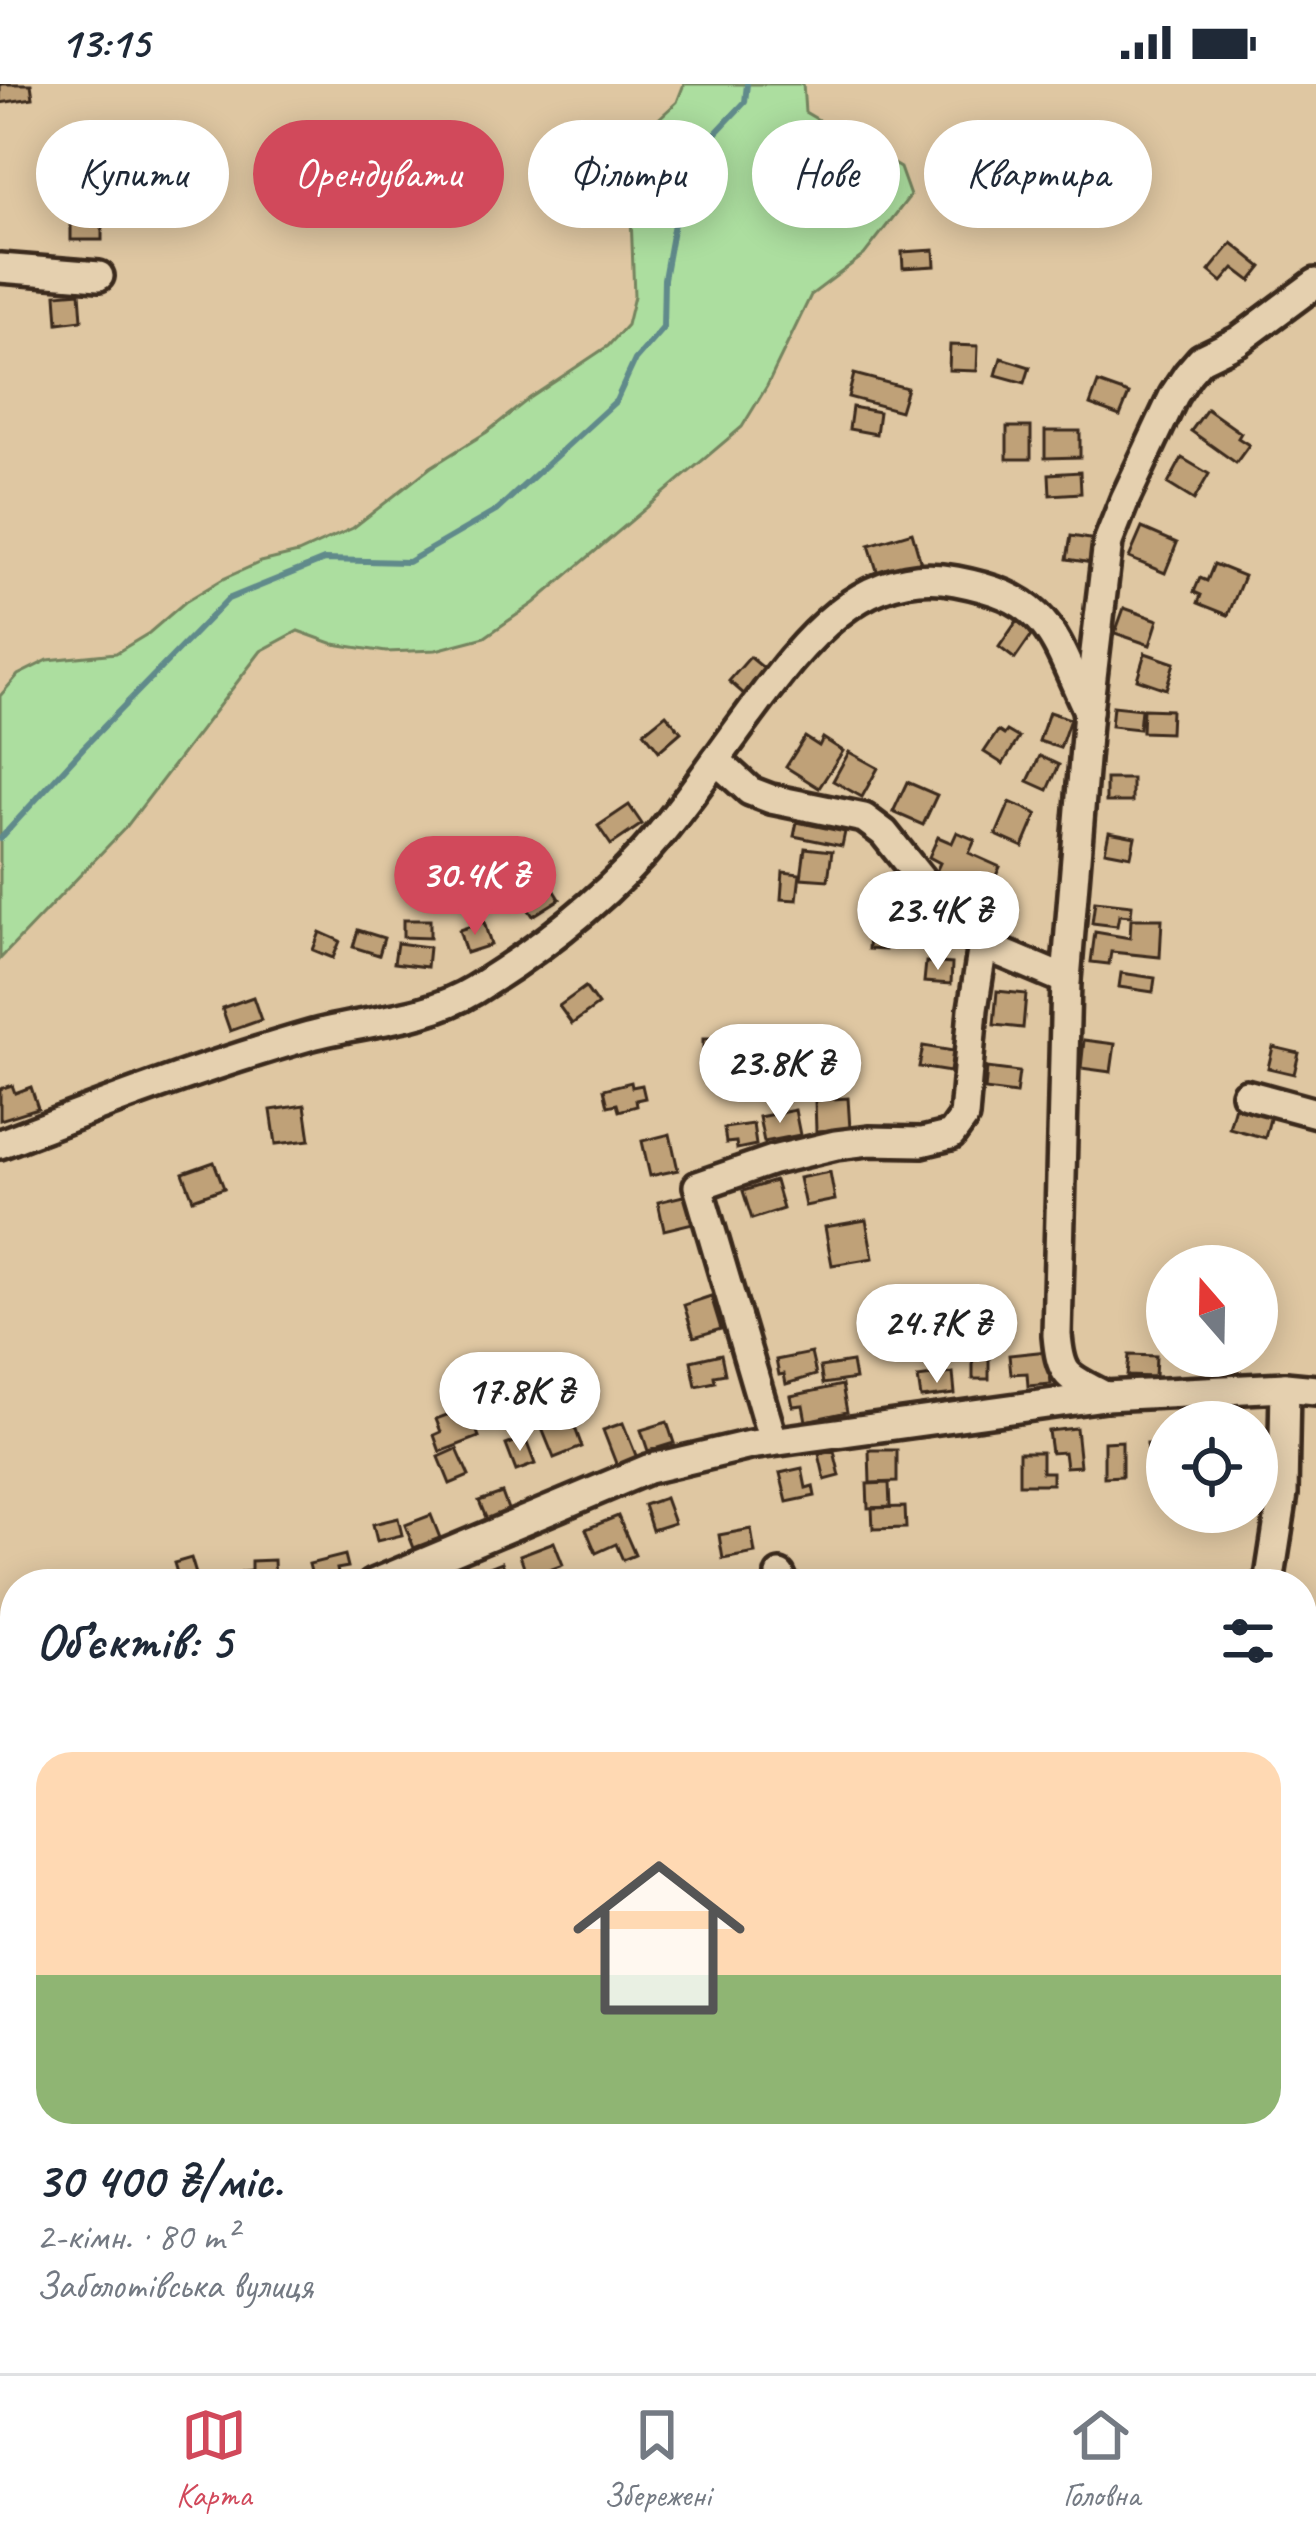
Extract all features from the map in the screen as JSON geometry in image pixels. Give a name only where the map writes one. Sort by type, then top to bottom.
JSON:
[{"type":"street","points":[[0,268],[100,276]]},
{"type":"street","points":[[1106,1396],[1060,1365],[1057,1335],[1066,980],[1088,711],[1108,542],[1174,395],[1201,358],[1238,341],[1316,283]]},
{"type":"street","points":[[0,1144],[170,1080],[314,1034],[428,1011],[469,993],[541,947],[606,892],[660,834],[784,667],[814,632],[855,599],[905,581],[946,579],[987,587],[1022,602],[1042,619],[1088,711]]},
{"type":"street","points":[[716,760],[750,791],[864,818],[884,833],[958,926],[983,945],[1066,980]]},
{"type":"street","points":[[773,1441],[698,1186],[836,1144],[922,1142],[951,1135],[964,1117],[983,945]]},
{"type":"street","points":[[1246,1094],[1316,1113]]},
{"type":"street","points":[[439,1569],[648,1468],[773,1441],[1106,1396],[1285,1387],[1316,1390]]},
{"type":"street","points":[[1271,1569],[1283,1494],[1285,1387]]},
{"type":"green space","points":[[684,84],[803,84],[805,112],[819,120],[752,120],[752,228],[885,228],[864,255],[811,295],[742,427],[534,603],[485,637],[436,650],[386,652],[334,644],[298,631],[261,651],[127,826],[0,959],[0,696],[18,675],[48,660],[116,653],[223,579],[353,528],[431,467],[608,346],[627,325],[634,296],[631,228],[728,228],[728,120],[657,120],[677,102]]},
{"type":"green space","points":[[900,168],[910,196],[900,209]]},
{"type":"building","points":[[0,84],[31,84],[33,98],[0,103]]},
{"type":"building","points":[[71,228],[102,228],[102,240],[71,240]]},
{"type":"building","points":[[1232,243],[1262,267],[1251,281],[1234,268],[1222,282],[1209,271]]},
{"type":"building","points":[[934,250],[935,266],[903,268],[902,252]]},
{"type":"building","points":[[80,292],[82,320],[58,323],[56,294]]},
{"type":"building","points":[[950,345],[978,346],[977,371],[949,370]]},
{"type":"building","points":[[1001,358],[1030,367],[1025,383],[996,375]]},
{"type":"building","points":[[854,374],[907,388],[900,411],[848,397]]},
{"type":"building","points":[[1098,383],[1129,394],[1120,416],[1090,405]]},
{"type":"building","points":[[852,407],[879,412],[876,434],[849,429]]},
{"type":"building","points":[[1207,409],[1241,433],[1238,438],[1249,445],[1236,463],[1191,431]]},
{"type":"building","points":[[1007,427],[1031,427],[1031,459],[1007,459]]},
{"type":"building","points":[[1045,431],[1080,431],[1080,457],[1045,458]]},
{"type":"building","points":[[1182,458],[1209,474],[1194,500],[1168,484]]},
{"type":"building","points":[[1080,472],[1081,493],[1050,495],[1049,474]]},
{"type":"building","points":[[1142,528],[1177,543],[1165,573],[1129,558]]},
{"type":"building","points":[[912,532],[921,563],[879,577],[869,545]]},
{"type":"building","points":[[1071,536],[1096,540],[1092,563],[1067,559]]},
{"type":"building","points":[[1214,564],[1244,576],[1228,615],[1198,603],[1201,595],[1194,592],[1200,578],[1207,581]]},
{"type":"building","points":[[1124,608],[1158,620],[1150,645],[1115,633]]},
{"type":"building","points":[[1017,621],[1033,633],[1015,659],[999,647]]},
{"type":"building","points":[[1145,653],[1174,663],[1166,689],[1137,679]]},
{"type":"building","points":[[750,657],[766,670],[745,695],[729,681]]},
{"type":"building","points":[[1113,706],[1141,709],[1139,729],[1111,726]]},
{"type":"building","points":[[1143,709],[1171,710],[1170,733],[1142,732]]},
{"type":"building","points":[[1049,712],[1070,719],[1060,748],[1039,741]]},
{"type":"building","points":[[666,714],[681,732],[659,751],[644,732]]},
{"type":"building","points":[[998,731],[1019,738],[1003,764],[984,752]]},
{"type":"building","points":[[805,737],[819,746],[823,738],[843,751],[819,788],[786,767]]},
{"type":"building","points":[[849,752],[878,768],[862,797],[833,781]]},
{"type":"building","points":[[1040,756],[1059,765],[1048,790],[1028,781]]},
{"type":"building","points":[[1106,779],[1132,779],[1132,802],[1106,802]]},
{"type":"building","points":[[907,782],[937,795],[923,825],[893,812]]},
{"type":"building","points":[[1010,802],[1037,814],[1023,847],[996,835]]},
{"type":"building","points":[[629,805],[642,824],[611,845],[598,826]]},
{"type":"building","points":[[797,822],[845,832],[842,846],[794,836]]},
{"type":"building","points":[[957,832],[975,840],[969,853],[1000,867],[988,893],[969,884],[966,891],[934,876],[940,863],[929,857],[938,837],[952,843]]},
{"type":"building","points":[[1109,832],[1135,837],[1131,856],[1105,851]]},
{"type":"building","points":[[805,848],[832,851],[828,880],[801,878]]},
{"type":"building","points":[[783,872],[800,874],[797,900],[781,899]]},
{"type":"building","points":[[548,880],[560,899],[533,916],[521,898]]},
{"type":"building","points":[[1095,901],[1132,905],[1131,916],[1119,915],[1117,926],[1092,923]]},
{"type":"building","points":[[871,911],[888,913],[885,950],[868,949]]},
{"type":"building","points":[[1131,919],[1162,919],[1160,957],[1111,952],[1109,964],[1091,962],[1095,932],[1130,938]]},
{"type":"building","points":[[403,920],[430,920],[430,938],[403,937]]},
{"type":"building","points":[[484,922],[491,945],[466,953],[459,930]]},
{"type":"building","points":[[358,930],[384,938],[379,955],[353,947]]},
{"type":"building","points":[[320,932],[340,941],[333,958],[313,950]]},
{"type":"building","points":[[397,943],[429,947],[427,967],[394,963]]},
{"type":"building","points":[[926,962],[952,964],[951,984],[924,982]]},
{"type":"building","points":[[1121,973],[1155,978],[1153,992],[1119,987]]},
{"type":"building","points":[[585,987],[598,1005],[572,1024],[559,1006]]},
{"type":"building","points":[[997,991],[1026,994],[1023,1028],[994,1025]]},
{"type":"building","points":[[253,997],[261,1020],[230,1031],[222,1008]]},
{"type":"building","points":[[703,1039],[728,1039],[728,1058],[703,1058]]},
{"type":"building","points":[[1084,1040],[1115,1044],[1111,1072],[1081,1068]]},
{"type":"building","points":[[923,1046],[953,1051],[950,1072],[919,1067]]},
{"type":"building","points":[[1273,1047],[1299,1053],[1294,1074],[1268,1068]]},
{"type":"building","points":[[987,1068],[1019,1072],[1016,1094],[985,1090]]},
{"type":"building","points":[[631,1082],[632,1087],[642,1085],[645,1098],[619,1111],[617,1104],[608,1106],[604,1089]]},
{"type":"building","points":[[12,1085],[15,1093],[31,1087],[38,1108],[0,1120],[0,1089]]},
{"type":"building","points":[[848,1098],[850,1129],[816,1131],[815,1100]]},
{"type":"building","points":[[1236,1102],[1272,1111],[1265,1138],[1229,1128]]},
{"type":"building","points":[[305,1105],[310,1140],[276,1144],[271,1110]]},
{"type":"building","points":[[795,1110],[800,1135],[764,1142],[759,1117]]},
{"type":"building","points":[[753,1124],[756,1145],[737,1149],[736,1142],[726,1143],[724,1128]]},
{"type":"building","points":[[670,1134],[678,1170],[650,1176],[642,1141]]},
{"type":"building","points":[[214,1162],[224,1188],[193,1199],[183,1173]]},
{"type":"building","points":[[830,1172],[835,1200],[805,1206],[799,1178]]},
{"type":"building","points":[[775,1181],[783,1209],[752,1219],[743,1191]]},
{"type":"building","points":[[687,1195],[693,1223],[664,1230],[658,1202]]},
{"type":"building","points":[[866,1220],[873,1258],[832,1265],[825,1227]]},
{"type":"building","points":[[711,1296],[721,1329],[694,1337],[684,1305]]},
{"type":"building","points":[[1048,1351],[1051,1384],[1028,1386],[1027,1373],[1011,1374],[1009,1355]]},
{"type":"building","points":[[811,1353],[816,1375],[786,1384],[776,1360]]},
{"type":"building","points":[[721,1354],[725,1374],[696,1386],[691,1361]]},
{"type":"building","points":[[973,1354],[989,1354],[989,1379],[973,1379]]},
{"type":"building","points":[[1129,1355],[1146,1356],[1146,1377],[1127,1376]]},
{"type":"building","points":[[852,1362],[855,1379],[823,1384],[820,1367]]},
{"type":"building","points":[[953,1373],[955,1394],[921,1398],[918,1378]]},
{"type":"building","points":[[534,1384],[542,1404],[526,1411],[517,1391]]},
{"type":"building","points":[[842,1385],[847,1412],[806,1421],[803,1405],[793,1406],[791,1396]]},
{"type":"building","points":[[468,1407],[479,1437],[440,1452],[434,1435],[441,1432],[436,1419]]},
{"type":"building","points":[[558,1411],[561,1418],[570,1414],[582,1447],[554,1458],[541,1426],[545,1424],[542,1417]]},
{"type":"building","points":[[667,1422],[674,1443],[648,1451],[641,1430]]},
{"type":"building","points":[[623,1423],[637,1458],[617,1466],[603,1430]]},
{"type":"building","points":[[1076,1428],[1080,1466],[1066,1467],[1064,1452],[1051,1453],[1048,1431]]},
{"type":"building","points":[[525,1438],[535,1464],[516,1471],[506,1445]]},
{"type":"building","points":[[1122,1441],[1122,1476],[1104,1477],[1104,1442]]},
{"type":"building","points":[[457,1449],[469,1476],[450,1484],[439,1457]]},
{"type":"building","points":[[869,1450],[897,1450],[897,1482],[870,1483]]},
{"type":"building","points":[[834,1451],[840,1476],[825,1480],[819,1454]]},
{"type":"building","points":[[1019,1452],[1042,1452],[1042,1472],[1052,1472],[1052,1484],[1019,1484]]},
{"type":"building","points":[[802,1468],[806,1488],[813,1486],[815,1496],[787,1502],[780,1473]]},
{"type":"building","points":[[889,1483],[890,1507],[868,1508],[867,1484]]},
{"type":"building","points":[[502,1493],[509,1512],[487,1520],[479,1501]]},
{"type":"building","points":[[665,1498],[674,1523],[652,1530],[644,1505]]},
{"type":"building","points":[[905,1507],[906,1528],[873,1529],[872,1508]]},
{"type":"building","points":[[431,1515],[440,1538],[414,1548],[405,1525]]},
{"type":"building","points":[[618,1516],[635,1555],[623,1560],[616,1544],[596,1553],[586,1529]]},
{"type":"building","points":[[398,1518],[402,1535],[377,1541],[373,1524]]},
{"type":"building","points":[[751,1529],[755,1553],[723,1559],[719,1535]]},
{"type":"building","points":[[554,1542],[563,1565],[525,1569],[520,1555]]},
{"type":"building","points":[[345,1555],[348,1567],[310,1569],[309,1564]]},
{"type":"building","points":[[191,1558],[194,1569],[176,1569],[174,1563]]},
{"type":"building","points":[[274,1560],[274,1569],[251,1569],[251,1561]]},
{"type":"waterway","points":[[0,839],[228,599],[324,560],[408,562],[496,511],[616,401],[635,360],[663,328],[664,279],[677,207],[697,153],[745,102],[747,84]]}]
